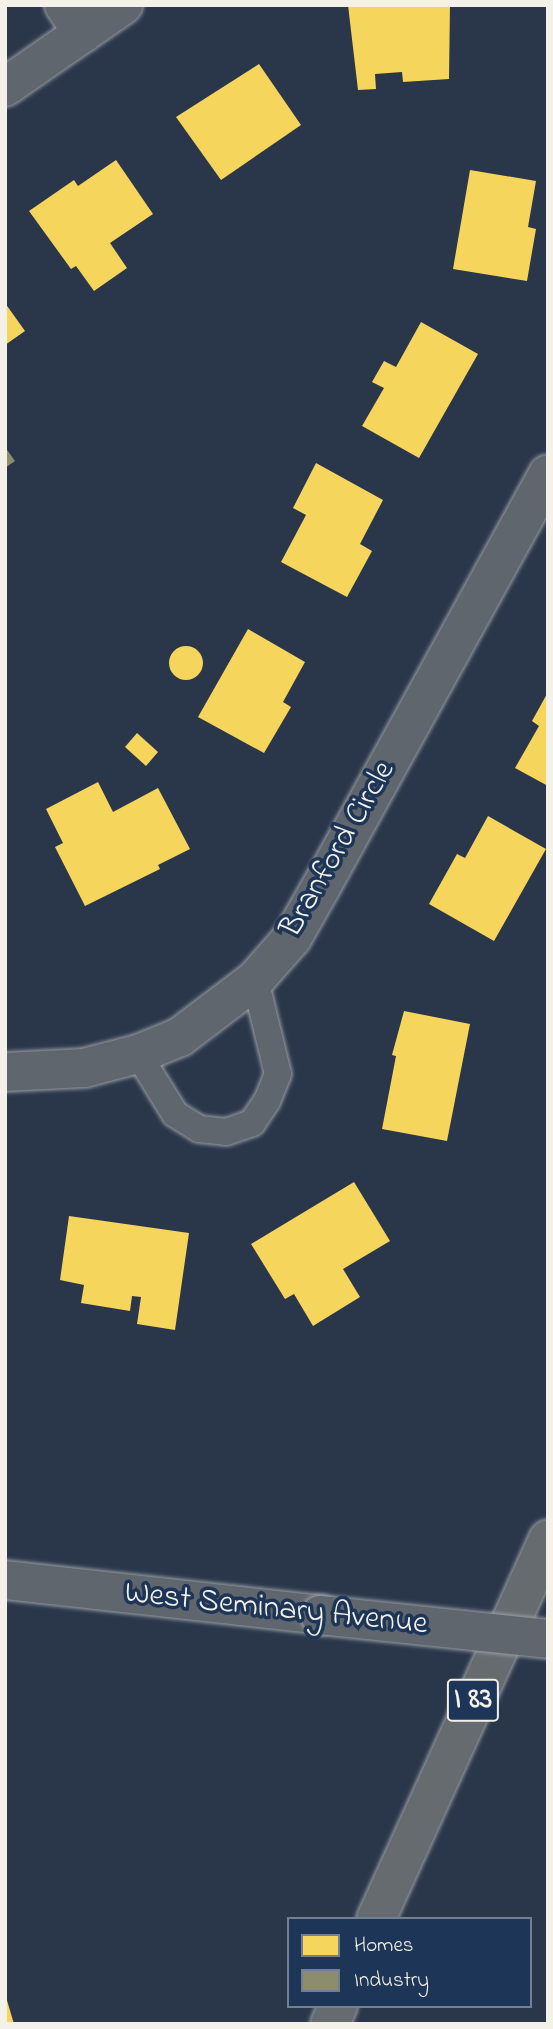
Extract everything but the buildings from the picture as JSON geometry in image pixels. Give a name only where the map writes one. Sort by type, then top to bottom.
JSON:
[{"type":"highway","name":"I 83","points":[[377,1917],[548,1539]]},
{"type":"highway","points":[[330,2024],[337,2008]]},
{"type":"street","points":[[5,87],[74,19],[123,5]]},
{"type":"street","name":"Branford Circle","points":[[5,1072],[84,1068],[138,1054],[180,1037],[255,980],[292,938],[548,474]]},
{"type":"street","name":"West Seminary Avenue","points":[[5,1580],[548,1639]]},
{"type":"lane","points":[[138,1054],[175,1114],[199,1129],[226,1132],[251,1123],[278,1074],[255,980]]}]
